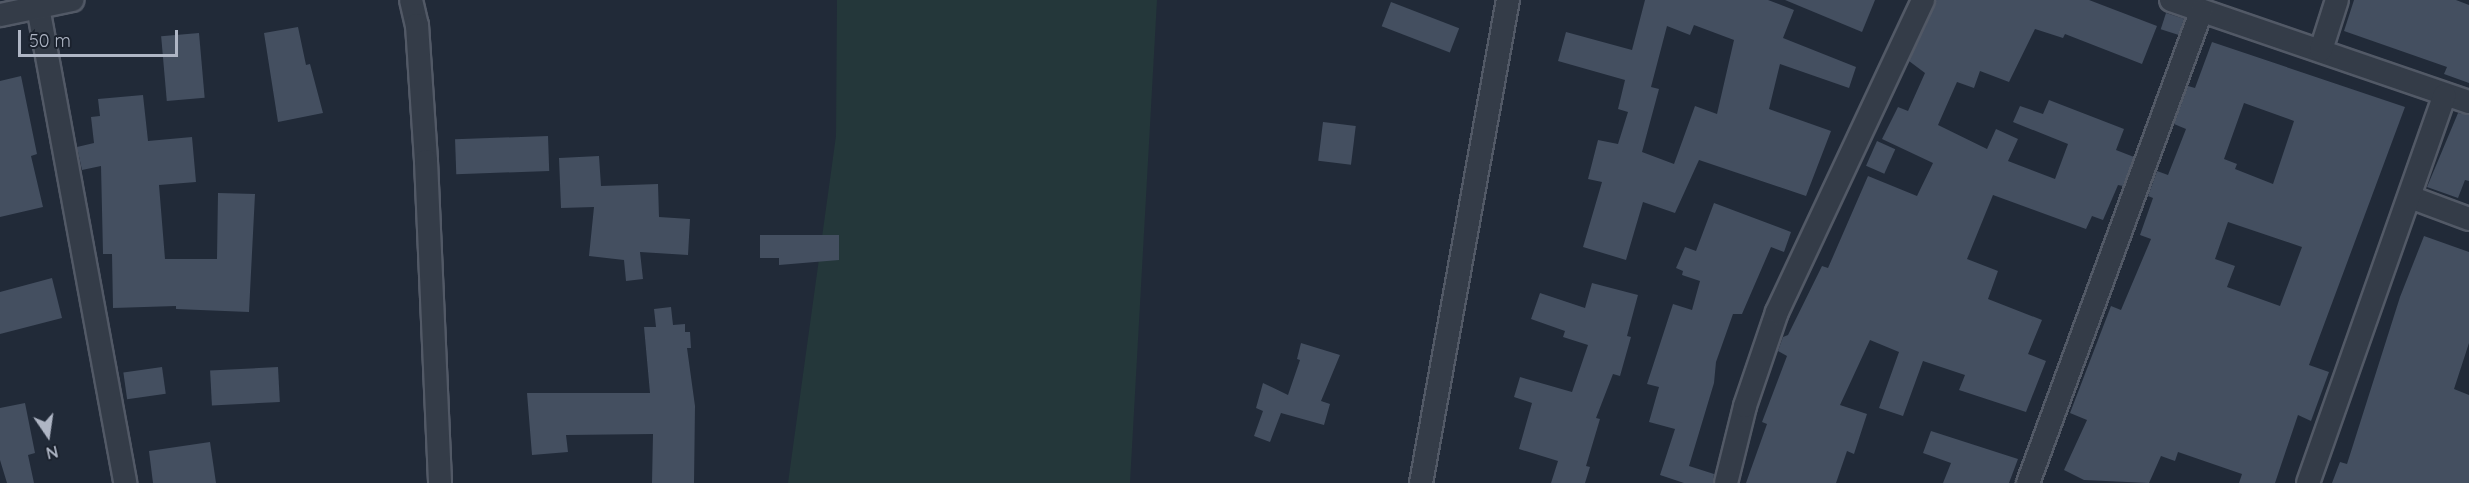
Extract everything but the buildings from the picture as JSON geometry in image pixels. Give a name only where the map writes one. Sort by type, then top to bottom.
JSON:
[{"type":"street","points":[[0,15],[72,0]]},
{"type":"street","points":[[411,0],[417,25],[426,161],[440,483]]},
{"type":"street","points":[[1421,483],[1508,0]]},
{"type":"street","points":[[1726,483],[1745,406],[1777,312],[1923,0]]},
{"type":"street","points":[[2171,0],[2469,102]]},
{"type":"street","points":[[2321,50],[2337,0]]},
{"type":"street","points":[[38,7],[125,483]]},
{"type":"street","points":[[2028,483],[2201,12]]},
{"type":"street","points":[[2308,483],[2445,95]]},
{"type":"street","points":[[2410,197],[2469,219]]},
{"type":"shaded area","points":[[837,0],[1157,0],[1130,483],[788,483],[836,136]]}]
